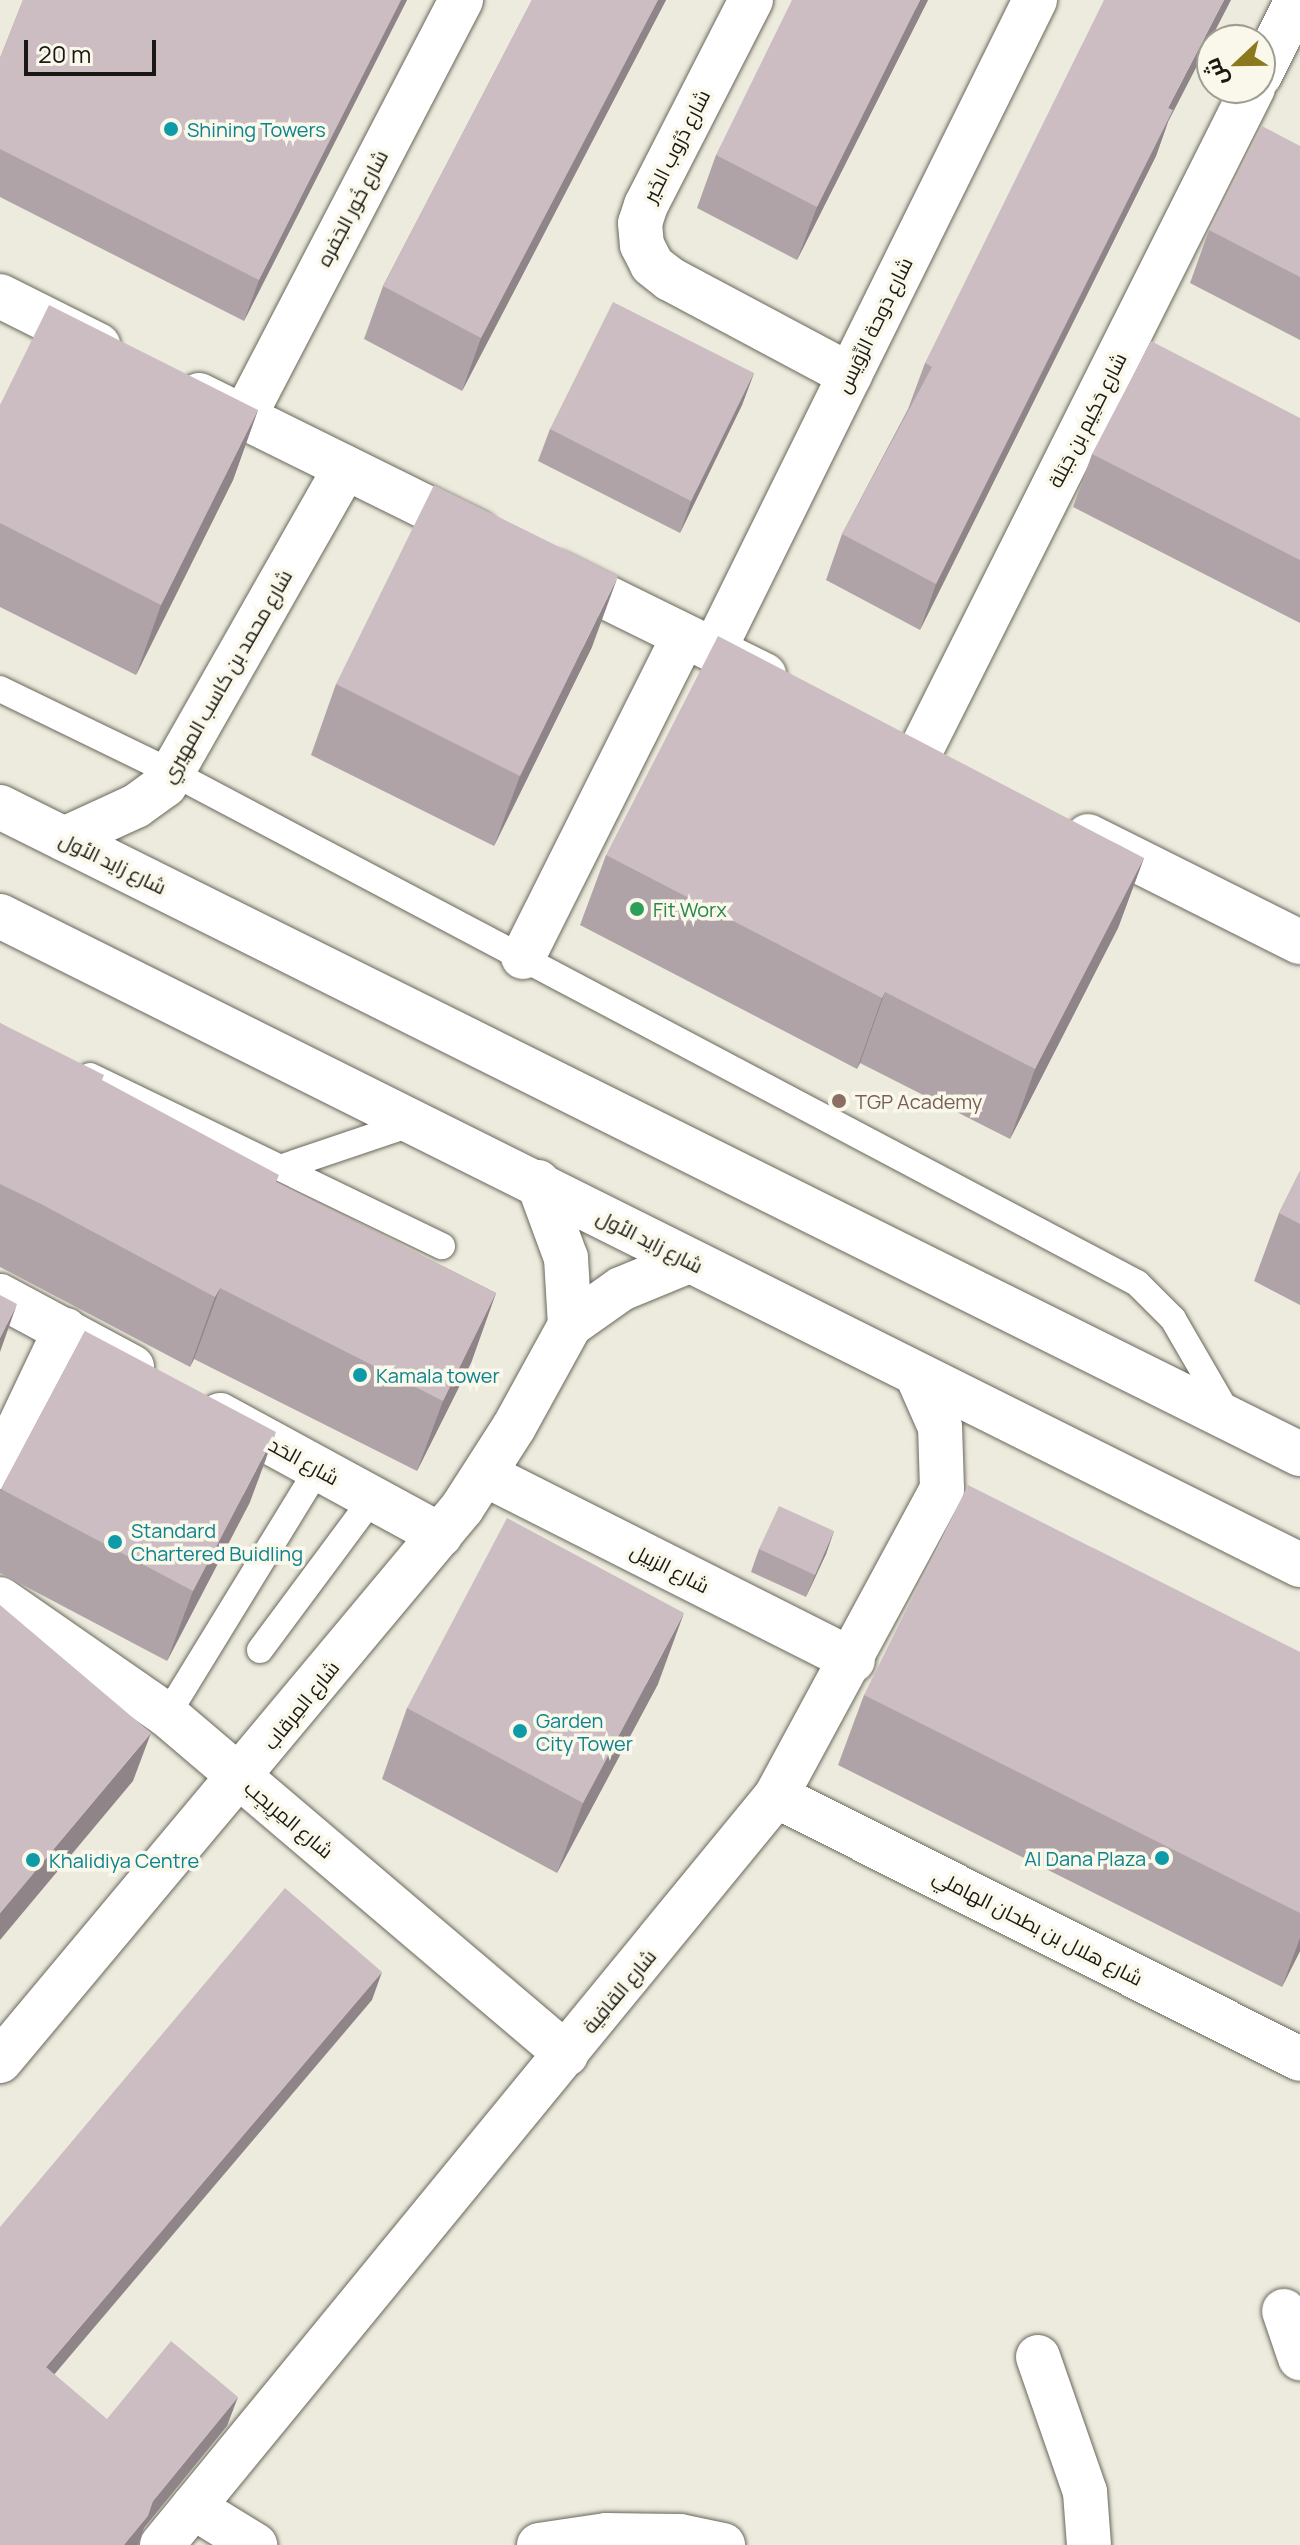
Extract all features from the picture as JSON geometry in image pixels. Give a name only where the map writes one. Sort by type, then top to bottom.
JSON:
[{"type":"street","name":"شارع خُور الجَفره","points":[[244,417],[461,0]]},
{"type":"street","name":"شارع دُرُوب الخَير","points":[[751,0],[646,205],[640,223],[642,245],[652,265],[670,279],[850,375]]},
{"type":"street","name":"شارع دَوحة الرِّوَيس","points":[[523,957],[850,375],[1035,0]]},
{"type":"street","points":[[1276,43],[1297,0]]},
{"type":"street","name":"شارع حَكِيم بن جَبَلة","points":[[920,752],[1245,104]]},
{"type":"street","points":[[0,296],[796,691]]},
{"type":"street","points":[[1130,333],[1173,354]]},
{"type":"street","name":"شارع محمد بن كاسب المهيري","points":[[64,839],[151,797],[173,773],[345,468]]},
{"type":"street","points":[[879,732],[962,773]]},
{"type":"street","name":"شارع زايد الأول","points":[[0,807],[1300,1454]]},
{"type":"street","points":[[1047,816],[1300,942]]},
{"type":"street","name":"شارع زايد الأول","points":[[0,916],[1300,1565]]},
{"type":"street","points":[[538,1182],[566,1258],[570,1325]]},
{"type":"street","name":"شارع المِرقاب","points":[[0,2061],[241,1778],[440,1535],[486,1475],[570,1325],[621,1289],[689,1261]]},
{"type":"street","name":"شارع الحَد","points":[[0,1296],[440,1535]]},
{"type":"street","points":[[0,1467],[65,1330]]},
{"type":"street","name":"شارع القافِية","points":[[162,2545],[776,1796],[853,1660],[942,1489],[940,1427],[917,1375]]},
{"type":"street","name":"شارع الزبيل","points":[[486,1475],[853,1660]]},
{"type":"street","name":"شارع المِرِيجِب","points":[[0,1599],[167,1715],[566,2054]]},
{"type":"street","name":"شارع هلال بن بطحان الهاملي","points":[[776,1796],[1300,2059]]},
{"type":"street","points":[[1284,2311],[1300,2358]]},
{"type":"street","points":[[1038,2357],[1085,2492],[1089,2545]]},
{"type":"street","points":[[193,2507],[255,2545]]},
{"type":"street","points":[[550,2543],[680,2536],[723,2545]]},
{"type":"lane","points":[[0,689],[173,773],[1137,1283],[1173,1319],[1232,1421]]},
{"type":"lane","points":[[71,1067],[442,1246]]},
{"type":"lane","points":[[283,1167],[417,1122]]},
{"type":"lane","points":[[167,1715],[318,1469]]},
{"type":"lane","points":[[260,1650],[372,1499]]},
{"type":"building","name":"Shining Towers","points":[[23,0],[401,0],[259,280],[0,149],[0,58]]},
{"type":"building","points":[[532,0],[658,0],[481,338],[383,286]]},
{"type":"building","points":[[792,0],[920,0],[817,207],[716,155]]},
{"type":"building","points":[[1104,0],[1224,0],[1212,24],[1196,24],[1196,54],[1168,108],[1173,110],[936,584],[842,534],[932,367],[925,363]]},
{"type":"building","points":[[1262,126],[1300,146],[1300,277],[1209,230]]},
{"type":"building","points":[[613,302],[754,373],[691,501],[550,429]]},
{"type":"building","points":[[49,305],[258,410],[161,605],[0,523],[0,405]]},
{"type":"building","points":[[1151,341],[1300,418],[1300,560],[1092,454]]},
{"type":"building","points":[[434,485],[618,576],[520,776],[336,684]]},
{"type":"building","points":[[718,636],[1144,858],[1035,1069],[885,992],[882,998],[606,855]]},
{"type":"building","points":[[0,1023],[104,1075],[102,1080],[279,1175],[276,1182],[496,1293],[443,1401],[220,1288],[215,1297],[0,1184]]},
{"type":"building","points":[[1300,1171],[1300,1224],[1279,1213]]},
{"type":"building","points":[[0,1295],[17,1304],[0,1338]]},
{"type":"building","points":[[85,1331],[276,1432],[193,1591],[1,1489]]},
{"type":"building","name":"Al Dana Plaza","points":[[968,1485],[1300,1652],[1300,1913],[864,1695]]},
{"type":"building","points":[[779,1506],[834,1531],[815,1575],[759,1549]]},
{"type":"building","name":"Garden City Tower","points":[[507,1518],[684,1613],[583,1803],[407,1708]]},
{"type":"building","name":"Khalidiya Centre","points":[[0,1605],[151,1733],[0,1913]]},
{"type":"building","points":[[285,1888],[382,1972],[46,2367],[107,2419],[171,2341],[238,2397],[153,2501],[148,2516],[124,2545],[0,2545],[0,2227]]},
{"type":"place","name":"Shining Towers","points":[[171,129]]},
{"type":"place","name":"Fit Worx","points":[[637,909]]},
{"type":"place","name":"TGP Academy","points":[[839,1101]]},
{"type":"place","name":"Kamala tower","points":[[360,1375]]},
{"type":"place","name":"Standard Chartered Buidling","points":[[115,1542]]},
{"type":"place","name":"Garden City Tower","points":[[520,1731]]},
{"type":"place","name":"Al Dana Plaza","points":[[1162,1858]]},
{"type":"place","name":"Khalidiya Centre","points":[[33,1860]]}]
